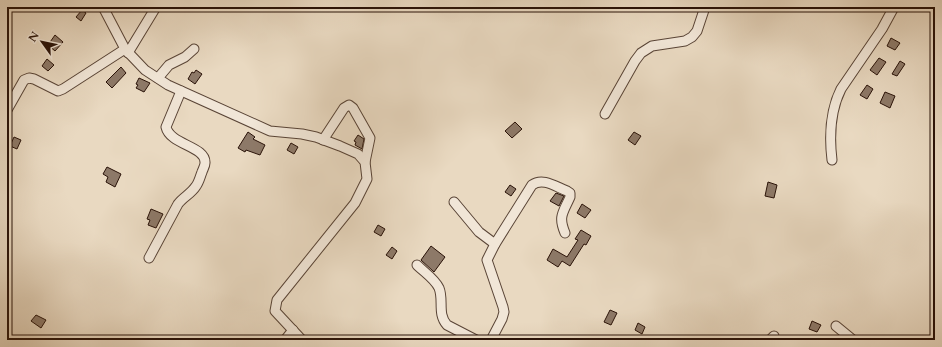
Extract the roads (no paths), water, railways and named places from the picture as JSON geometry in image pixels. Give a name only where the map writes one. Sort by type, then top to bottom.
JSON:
[{"type":"street","points":[[103,7],[127,51],[145,70],[168,85],[270,131],[302,134],[323,140],[358,154],[365,162]]},
{"type":"street","points":[[7,110],[24,80],[28,78],[34,79],[58,91],[127,51],[156,7]]},
{"type":"street","points":[[605,114],[641,53],[652,46],[685,41],[692,37],[697,30],[705,7]]},
{"type":"street","points":[[832,160],[830,141],[831,124],[836,99],[841,89],[885,24],[894,7]]},
{"type":"street","points":[[158,78],[169,65],[185,57],[194,49]]},
{"type":"street","points":[[149,258],[178,204],[183,197],[192,192],[197,185],[205,163],[204,157],[198,151],[172,137],[167,132],[166,127],[181,91]]},
{"type":"street","points":[[302,340],[275,311],[277,300],[355,203],[367,179],[365,162],[370,138],[353,108],[348,106],[344,108],[323,140]]},
{"type":"street","points":[[491,340],[504,312],[488,260],[495,244],[532,186],[540,181],[570,193],[570,197],[561,218],[565,233]]},
{"type":"street","points":[[454,202],[479,232],[495,244]]},
{"type":"street","points":[[417,265],[436,283],[440,290],[441,315],[443,320],[447,325],[476,340]]},
{"type":"street","points":[[836,326],[853,340]]},
{"type":"street","points":[[285,340],[293,330]]}]
